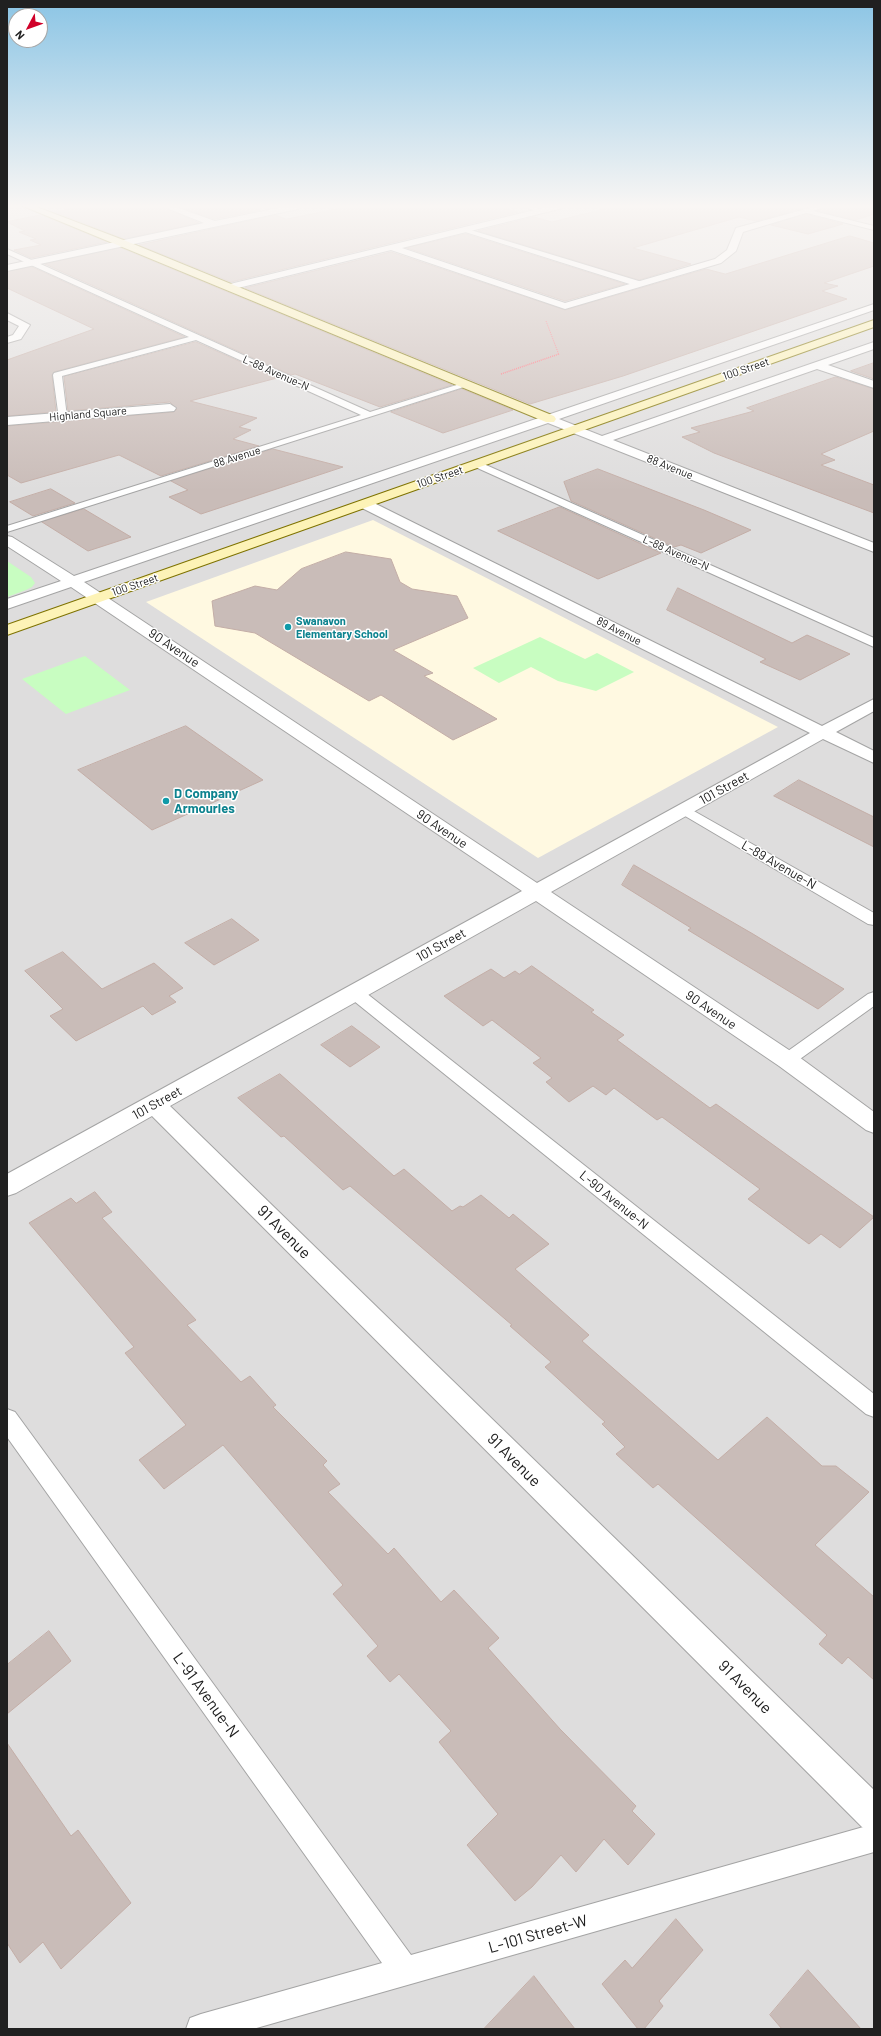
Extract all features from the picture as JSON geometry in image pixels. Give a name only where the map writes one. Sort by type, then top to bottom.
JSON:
[{"type":"main road","name":"88 Avenue","points":[[264,301],[550,419]]},
{"type":"main road","name":"100 Street","points":[[7,630],[874,323]]},
{"type":"street","points":[[550,301],[565,306],[582,301]]},
{"type":"street","name":"100 Street","points":[[7,604],[874,307]]},
{"type":"street","points":[[7,316],[25,325],[17,337],[7,340]]},
{"type":"street","name":"100 Street","points":[[602,440],[874,345]]},
{"type":"street","points":[[817,365],[874,385]]},
{"type":"street","name":"Highland Square","points":[[7,421],[170,408]]},
{"type":"street","name":"88 Avenue","points":[[550,419],[874,548]]},
{"type":"street","name":"89 Avenue","points":[[365,504],[874,758]]},
{"type":"street","name":"90 Avenue","points":[[7,540],[99,598],[787,1060],[874,1124]]},
{"type":"street","name":"101 Street","points":[[7,1186],[874,704]]},
{"type":"street","name":"91 Avenue","points":[[154,1104],[874,1815]]},
{"type":"lane","name":"L-88 Avenue-N","points":[[118,301],[369,415]]},
{"type":"lane","points":[[62,417],[57,375],[198,337]]},
{"type":"lane","name":"88 Avenue","points":[[7,529],[466,385]]},
{"type":"lane","name":"L-88 Avenue-N","points":[[477,464],[874,643]]},
{"type":"lane","name":"L-89 Avenue-N","points":[[685,810],[874,920]]},
{"type":"lane","name":"L-90 Avenue-N","points":[[355,993],[874,1407]]},
{"type":"lane","points":[[787,1060],[874,998]]},
{"type":"lane","name":"L-91 Avenue-N","points":[[7,1419],[405,1971]]},
{"type":"lane","name":"L-101 Street-W","points":[[201,2029],[874,1838]]},
{"type":"path","points":[[466,385],[559,355],[544,318],[568,310],[565,306]]},
{"type":"shaded area","points":[[7,301],[874,301],[874,2029],[7,2029]]},
{"type":"shaded area","points":[[373,520],[778,727],[538,858],[146,602]]},
{"type":"green space","points":[[7,561],[31,577],[35,583],[32,587],[7,597]]},
{"type":"green space","points":[[540,637],[585,659],[597,653],[634,672],[596,691],[558,681],[531,667],[499,683],[473,668]]},
{"type":"green space","points":[[85,656],[130,690],[66,714],[22,679]]},
{"type":"building","points":[[35,301],[106,301],[185,337],[54,372],[52,375],[56,412],[7,416],[7,360],[94,329]]},
{"type":"building","points":[[127,301],[249,301],[452,385],[380,407],[295,374],[291,375]]},
{"type":"building","points":[[277,301],[538,301],[565,310],[596,301],[841,301],[623,376],[530,404]]},
{"type":"building","points":[[196,342],[277,378],[190,401],[257,418],[239,427],[251,430],[233,439],[259,446],[161,476],[119,455],[21,483],[7,475],[7,426],[174,412],[177,409],[170,402],[68,411],[64,377]]},
{"type":"building","points":[[874,363],[874,379],[851,371]]},
{"type":"building","points":[[836,377],[874,389],[874,431],[821,454],[835,460],[821,465],[874,485],[874,513],[714,453],[682,437],[700,432],[691,428],[754,411],[747,408]]},
{"type":"building","points":[[462,389],[513,410],[443,433],[391,412]]},
{"type":"building","points":[[273,449],[343,467],[201,514],[169,497],[188,490],[171,481]]},
{"type":"building","points":[[598,469],[751,530],[701,553],[681,545],[674,547],[571,501],[564,482]]},
{"type":"building","points":[[51,489],[75,503],[33,516],[10,502]]},
{"type":"building","points":[[560,507],[661,553],[598,579],[498,531]]},
{"type":"building","points":[[84,509],[131,537],[88,551],[42,522]]},
{"type":"building","name":"Swanavon Elementary School","points":[[346,552],[391,559],[400,582],[412,589],[457,596],[468,618],[393,650],[433,673],[424,676],[497,719],[453,740],[381,695],[369,701],[255,633],[215,626],[212,601],[255,586],[277,590],[301,569]]},
{"type":"building","points":[[678,588],[792,643],[807,635],[850,654],[800,680],[760,662],[766,659],[667,610]]},
{"type":"building","name":"D Company Armouries","points":[[186,726],[263,780],[152,830],[78,770]]},
{"type":"building","points":[[799,780],[874,817],[874,847],[774,796]]},
{"type":"building","points":[[634,865],[844,989],[818,1009],[688,930],[691,928],[622,885]]},
{"type":"building","points":[[232,919],[259,940],[214,965],[185,943]]},
{"type":"building","points":[[63,952],[102,989],[154,963],[183,988],[169,996],[176,1002],[152,1015],[143,1006],[76,1041],[50,1016],[63,1009],[25,971]]},
{"type":"building","points":[[532,966],[594,1010],[591,1012],[624,1035],[617,1040],[710,1108],[716,1104],[874,1217],[840,1248],[821,1234],[809,1244],[748,1199],[760,1189],[662,1117],[657,1120],[614,1088],[606,1095],[593,1086],[569,1102],[546,1082],[552,1078],[533,1063],[541,1058],[492,1020],[483,1026],[444,996],[491,969],[504,978],[515,971],[519,974]]},
{"type":"building","points":[[352,1026],[380,1047],[350,1067],[321,1045]]},
{"type":"building","points":[[280,1074],[394,1176],[404,1169],[452,1211],[460,1206],[463,1207],[481,1195],[509,1218],[513,1214],[549,1244],[515,1269],[589,1335],[582,1341],[718,1460],[767,1417],[822,1466],[836,1466],[869,1492],[815,1545],[874,1597],[874,1680],[848,1657],[842,1664],[819,1644],[827,1635],[658,1484],[653,1488],[616,1454],[625,1447],[602,1424],[605,1422],[545,1367],[551,1362],[510,1326],[512,1325],[350,1186],[343,1190],[284,1136],[281,1137],[238,1098]]},
{"type":"building","points":[[95,1192],[112,1212],[102,1218],[196,1320],[187,1325],[241,1382],[250,1376],[276,1405],[273,1407],[327,1461],[323,1465],[340,1484],[328,1492],[388,1554],[394,1548],[441,1602],[454,1590],[499,1638],[488,1648],[560,1729],[636,1806],[632,1811],[655,1834],[628,1865],[604,1839],[576,1872],[561,1855],[532,1887],[515,1901],[467,1845],[498,1814],[439,1742],[451,1731],[399,1674],[390,1682],[367,1656],[378,1646],[333,1594],[343,1585],[223,1445],[164,1489],[139,1460],[186,1425],[125,1353],[134,1347],[29,1223],[71,1198],[76,1203]]},
{"type":"building","points":[[49,1631],[71,1661],[7,1714],[7,1665]]},
{"type":"building","points":[[7,1743],[71,1836],[78,1830],[131,1903],[61,1969],[43,1942],[20,1963],[7,1943]]},
{"type":"building","points":[[676,1919],[703,1950],[659,2001],[663,2006],[644,2029],[638,2029],[602,1984],[625,1960],[632,1968]]},
{"type":"building","points":[[808,1970],[861,2029],[782,2029],[770,2015]]},
{"type":"building","points":[[534,1976],[575,2029],[484,2029]]},
{"type":"place","name":"Swanavon Elementary School","points":[[288,627]]},
{"type":"place","name":"D Company Armouries","points":[[166,801]]}]
